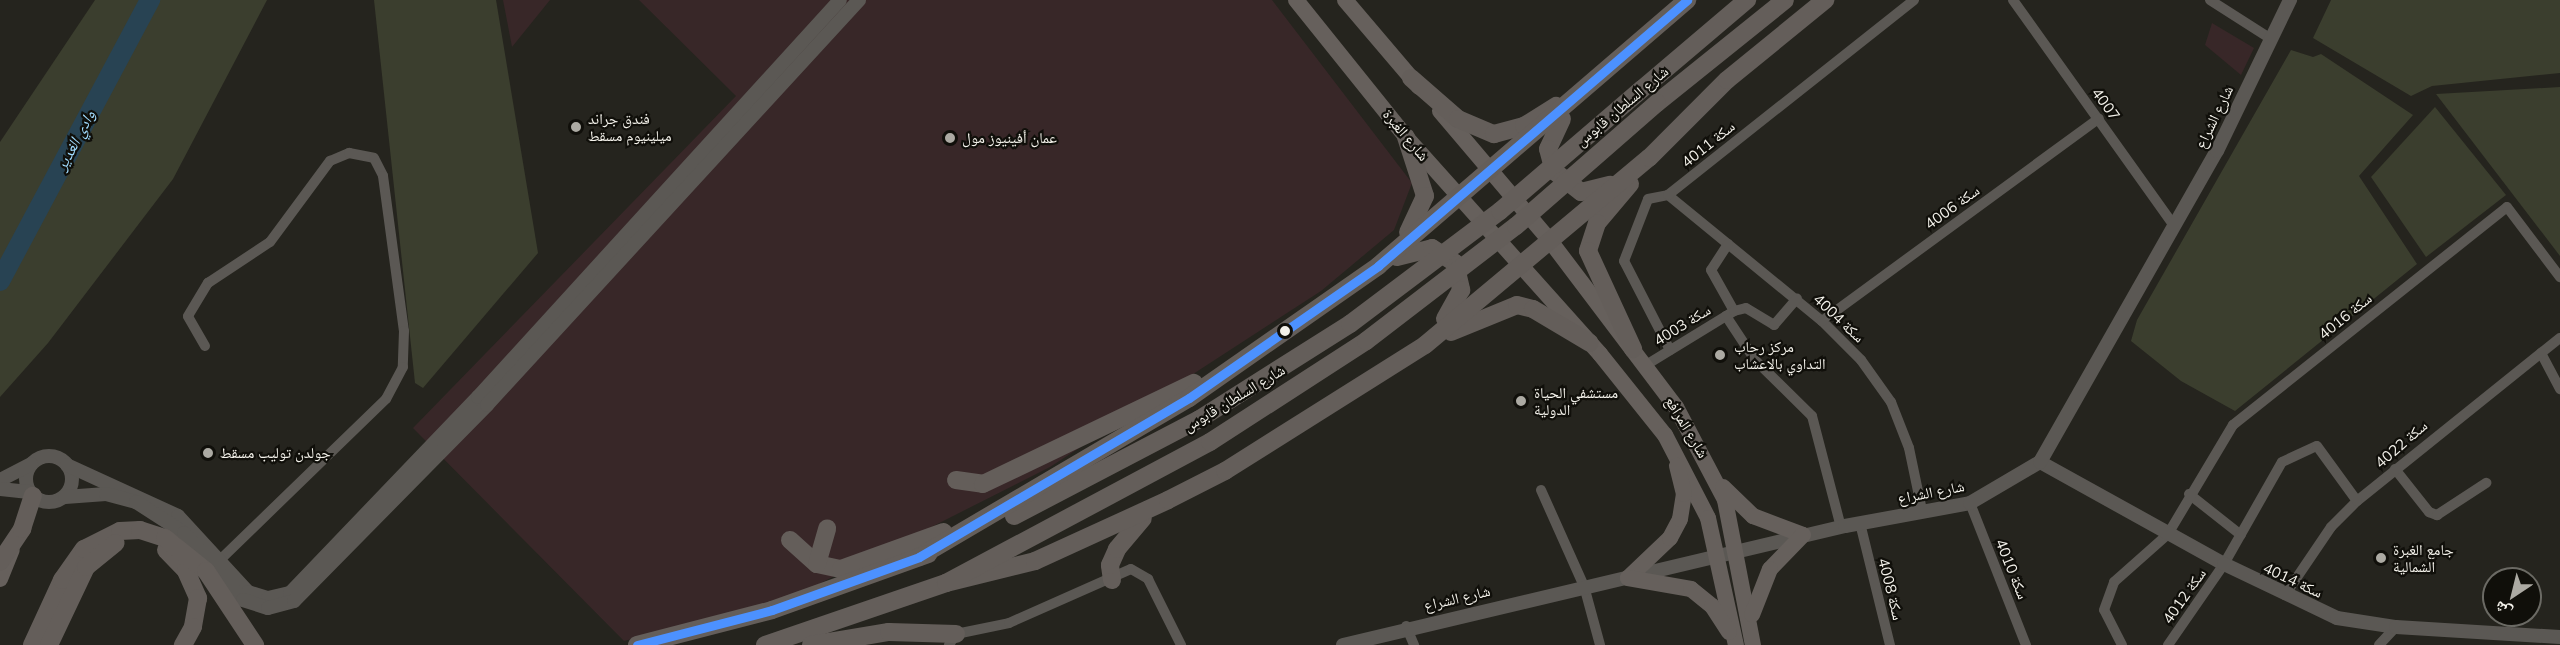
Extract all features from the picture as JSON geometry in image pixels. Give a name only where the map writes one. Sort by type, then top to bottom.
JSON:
[{"type":"highway","points":[[919,557],[1007,507],[1236,364],[1374,269],[1582,94],[1688,0]]},
{"type":"highway","name":"شارع السلطان قابوس","points":[[637,645],[772,610],[919,557],[1096,476],[1198,420],[1350,324],[1500,211],[1747,0]]},
{"type":"highway","name":"شارع السلطان قابوس","points":[[765,645],[945,584],[1210,442],[1366,341],[1516,226],[1658,103],[1785,0]]},
{"type":"highway","points":[[1633,349],[1588,251],[1597,223],[1649,158],[1727,80],[1825,0]]},
{"type":"highway","points":[[1411,78],[1458,119],[1494,134],[1524,126],[1582,94]]},
{"type":"highway","points":[[1582,94],[1550,139],[1554,171],[1581,192],[1620,181]]},
{"type":"highway","points":[[1374,269],[1414,225],[1425,203],[1422,173],[1406,137]]},
{"type":"highway","points":[[945,584],[1035,561],[1168,500],[1225,471],[1425,345],[1649,158]]},
{"type":"highway","points":[[1374,269],[1420,248],[1439,250],[1455,263],[1463,280],[1459,300],[1425,345]]},
{"type":"highway","points":[[1425,345],[1518,305],[1533,309],[1590,343]]},
{"type":"highway","points":[[956,480],[984,484],[1236,364]]},
{"type":"highway","points":[[0,562],[16,541],[31,494]]},
{"type":"highway","points":[[1112,580],[1110,565],[1123,538],[1168,500]]},
{"type":"highway","points":[[790,540],[817,564],[857,567],[1007,507]]},
{"type":"highway","points":[[817,564],[827,528]]},
{"type":"highway","points":[[43,640],[62,580],[84,549],[120,531],[140,531],[165,538],[206,571],[255,645]]},
{"type":"highway","points":[[43,640],[86,567],[126,540],[161,547],[186,571],[198,598],[197,615],[183,645]]},
{"type":"highway","points":[[811,645],[889,632],[952,639]]},
{"type":"main road","name":"شارع الغبرة","points":[[1296,0],[1406,137],[1460,197],[1518,268]]},
{"type":"main road","points":[[1345,0],[1551,242]]},
{"type":"main road","name":"شارع المرافع","points":[[1551,242],[1646,365],[1714,474],[1738,551],[1752,638]]},
{"type":"main road","name":"شارع المرافع","points":[[1518,268],[1590,343],[1665,435],[1693,481],[1719,556],[1736,644]]},
{"type":"main road","points":[[1628,578],[1670,538],[1680,519],[1684,494],[1665,435]]},
{"type":"main road","points":[[1714,474],[1753,516],[1803,535],[1770,569],[1755,597],[1752,638]]},
{"type":"main road","points":[[0,579],[16,541]]},
{"type":"main road","points":[[1628,578],[1691,589],[1712,606],[1736,644]]},
{"type":"street","points":[[0,480],[52,456],[166,508],[221,559],[254,595],[275,598],[296,589],[840,0]]},
{"type":"street","points":[[0,489],[31,494],[49,503],[65,497],[106,494],[136,502],[184,533],[243,600],[268,608],[294,601],[487,405],[859,0]]},
{"type":"street","name":"سكة 4011","points":[[1670,350],[1624,261],[1648,199],[1668,195],[1914,0]]},
{"type":"street","name":"4007","points":[[2013,0],[2174,226]]},
{"type":"street","points":[[2210,0],[2271,39]]},
{"type":"street","name":"شارع الشراع","points":[[1343,645],[1406,626],[1628,578],[1803,535],[1922,510],[1970,503],[2040,462],[2174,226],[2290,0]]},
{"type":"street","name":"سكة 4006","points":[[1822,321],[2099,118]]},
{"type":"street","points":[[205,346],[188,316],[208,283],[275,237],[330,161],[349,153],[374,158],[382,169],[391,230],[404,331],[403,367],[386,399],[221,559]]},
{"type":"street","name":"سكة 4004","points":[[1668,195],[1797,299],[1861,360],[1891,402],[1909,448],[1922,510]]},
{"type":"street","name":"سكة 4016","points":[[2168,534],[2189,494],[2233,425],[2507,207],[2560,277]]},
{"type":"street","name":"سكة 4003","points":[[1728,244],[1711,270],[1730,313]]},
{"type":"street","name":"سكة 4003","points":[[1646,365],[1730,313],[1746,308],[1774,325],[1797,299]]},
{"type":"street","points":[[1730,313],[1755,360],[1812,416],[1843,526]]},
{"type":"street","name":"سكة 4022","points":[[2285,595],[2331,527],[2357,501],[2560,338]]},
{"type":"street","points":[[2541,353],[2560,389]]},
{"type":"street","name":"سكة 4012","points":[[2168,645],[2224,564],[2282,462],[2314,445],[2357,501]]},
{"type":"street","name":"سكة 4014","points":[[2040,462],[2224,564],[2337,618],[2396,627],[2557,640]]},
{"type":"street","points":[[31,464],[26,475],[31,494]]},
{"type":"street","points":[[65,497],[73,481],[68,465]]},
{"type":"street","points":[[2395,469],[2428,512],[2437,515],[2486,483]]},
{"type":"street","points":[[1541,490],[1584,586],[1600,645]]},
{"type":"street","points":[[2189,494],[2241,535]]},
{"type":"street","name":"سكة 4010","points":[[1970,503],[2026,645]]},
{"type":"street","name":"سكة 4008","points":[[1860,523],[1890,645]]},
{"type":"street","name":"سكة 4008","points":[[1843,526],[1864,540]]},
{"type":"street","points":[[2122,645],[2104,610],[2114,582],[2168,534]]},
{"type":"street","points":[[952,639],[1009,623],[1112,580],[1131,569],[1148,579],[1181,645]]},
{"type":"street","points":[[1406,626],[1414,645]]},
{"type":"street","points":[[2379,645],[2396,627]]},
{"type":"shaded area","points":[[503,0],[550,0],[512,47]]},
{"type":"shaded area","points":[[639,0],[1272,0],[1412,183],[1394,230],[1321,291],[1050,467],[793,597],[624,641],[413,428],[736,96]]},
{"type":"shaded area","points":[[2212,23],[2254,48],[2241,75],[2205,45]]},
{"type":"green space","points":[[95,0],[267,0],[173,179],[48,343],[0,397],[0,142]]},
{"type":"green space","points":[[374,0],[496,0],[538,253],[423,388],[415,383]]},
{"type":"green space","points":[[2331,0],[2560,0],[2560,73],[2432,86],[2411,96],[2313,38]]},
{"type":"green space","points":[[2291,50],[2313,57],[2321,54],[2413,115],[2359,176],[2417,264],[2235,411],[2181,381],[2131,341],[2137,320]]},
{"type":"green space","points":[[2560,87],[2560,256],[2436,94]]},
{"type":"green space","points":[[2435,107],[2506,195],[2426,257],[2371,177]]},
{"type":"waterway","name":"وادي الغدير","points":[[0,281],[150,0]]},
{"type":"transit line","points":[[637,645],[772,610],[919,557],[1189,398],[1378,266],[1687,0]]},
{"type":"place","name":"فندق جراند ميلينيوم مسقط","points":[[576,127]]},
{"type":"place","name":"عمان أفينيوز مول","points":[[950,138]]},
{"type":"place","name":"مركز رحاب التداوي بالاعشاب","points":[[1720,355]]},
{"type":"place","name":"مستشفي الحياة الدولية","points":[[1521,401]]},
{"type":"place","name":"جولدن توليب مسقط","points":[[208,453]]},
{"type":"place","name":"جامع الغبرة الشمالية","points":[[2381,558]]}]
